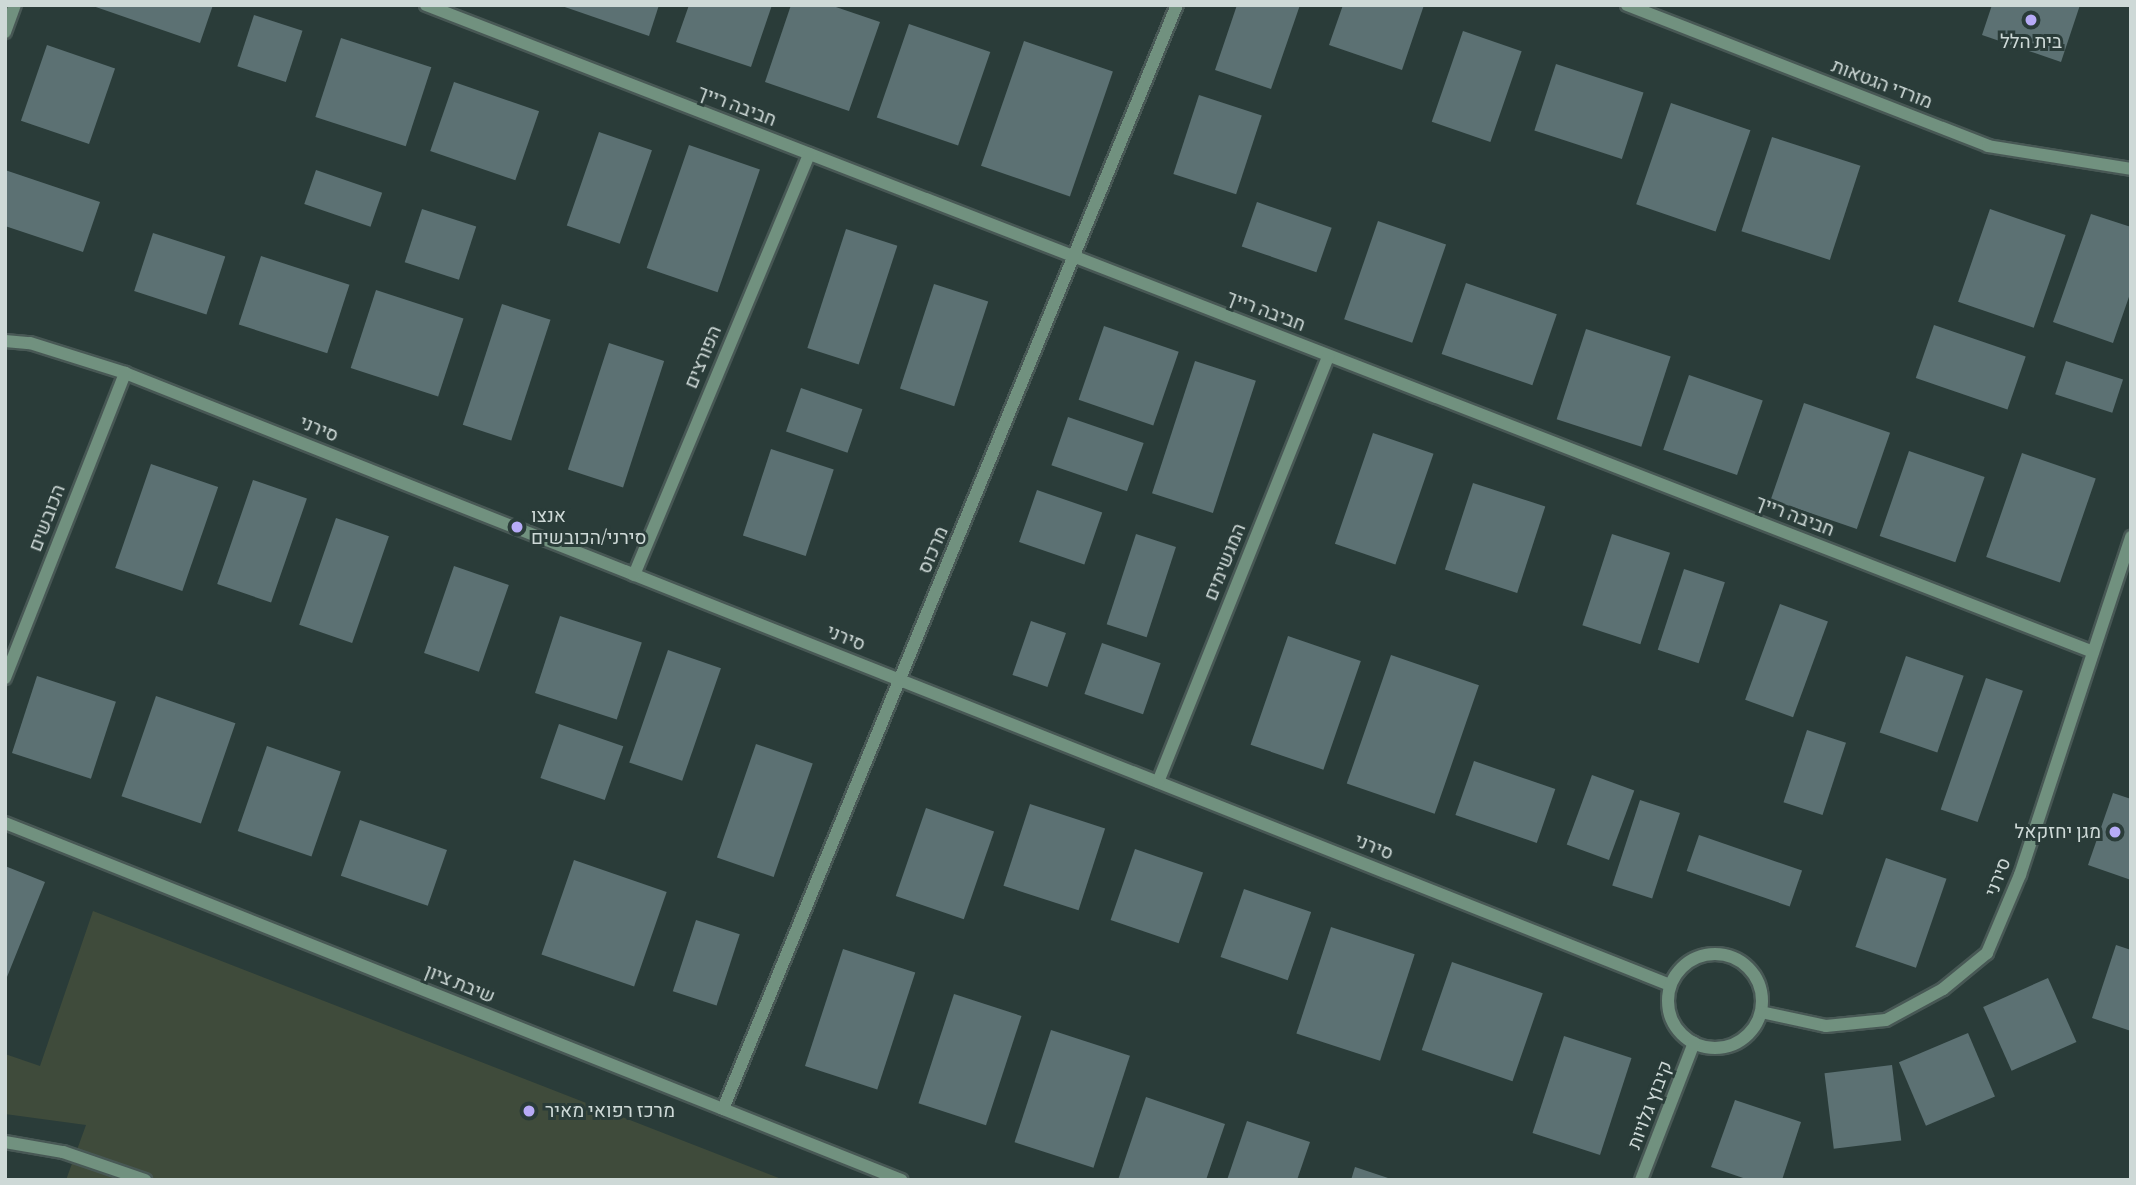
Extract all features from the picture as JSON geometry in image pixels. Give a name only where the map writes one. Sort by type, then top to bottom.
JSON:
[{"type":"street","points":[[5,32],[15,5]]},
{"type":"street","name":"חביבה רייך","points":[[426,5],[2093,652]]},
{"type":"street","name":"מרכוס","points":[[723,1109],[1177,5]]},
{"type":"street","name":"מורדי הגטאות","points":[[1627,5],[1988,146],[2131,169]]},
{"type":"street","name":"הפורצים","points":[[634,575],[809,154]]},
{"type":"street","name":"סירני","points":[[5,341],[30,343],[125,373],[1670,985]]},
{"type":"street","name":"המגשימים","points":[[1158,782],[1328,356]]},
{"type":"street","name":"הכובשים","points":[[5,678],[125,373]]},
{"type":"street","name":"סירני","points":[[1761,1012],[1826,1027],[1886,1020],[1943,989],[1987,953],[2020,875],[2131,537]]},
{"type":"street","name":"שיבת ציון","points":[[5,823],[901,1180]]},
{"type":"street","points":[[1723,954],[1748,966],[1758,980],[1761,1012],[1753,1029],[1734,1044],[1710,1048],[1694,1043],[1678,1032],[1670,1017],[1670,985],[1691,960],[1723,954]]},
{"type":"street","name":"קיבוץ גלויות","points":[[1641,1180],[1694,1043]]},
{"type":"street","points":[[5,1142],[63,1152],[145,1180]]},
{"type":"green space","points":[[93,911],[784,1180],[66,1180],[86,1125],[5,1114],[5,1054],[40,1066]]},
{"type":"building","points":[[90,5],[213,5],[200,43]]},
{"type":"building","points":[[559,5],[659,5],[649,36]]},
{"type":"building","points":[[689,5],[772,5],[751,67],[676,42]]},
{"type":"building","points":[[791,5],[830,5],[880,22],[849,111],[765,82]]},
{"type":"building","points":[[1237,5],[1300,5],[1271,89],[1215,70]]},
{"type":"building","points":[[1343,5],[1424,5],[1402,70],[1329,45]]},
{"type":"building","name":"בית הלל","points":[[1992,5],[2080,5],[2061,62],[1982,35]]},
{"type":"building","points":[[254,15],[303,31],[286,82],[237,66]]},
{"type":"building","points":[[909,24],[990,52],[958,146],[877,118]]},
{"type":"building","points":[[1463,31],[1522,51],[1490,142],[1432,122]]},
{"type":"building","points":[[341,38],[431,67],[406,146],[315,117]]},
{"type":"building","points":[[1024,41],[1113,72],[1070,196],[981,166]]},
{"type":"building","points":[[47,45],[115,68],[89,144],[21,121]]},
{"type":"building","points":[[1556,64],[1643,92],[1622,159],[1534,131]]},
{"type":"building","points":[[454,82],[539,111],[515,180],[430,151]]},
{"type":"building","points":[[1199,95],[1262,115],[1236,194],[1173,174]]},
{"type":"building","points":[[1671,103],[1750,130],[1716,232],[1636,204]]},
{"type":"building","points":[[599,132],[652,150],[620,244],[567,226]]},
{"type":"building","points":[[1772,137],[1860,166],[1830,260],[1741,231]]},
{"type":"building","points":[[689,145],[760,169],[718,292],[647,268]]},
{"type":"building","points":[[5,170],[100,202],[83,252],[5,226]]},
{"type":"building","points":[[316,170],[382,193],[370,227],[304,204]]},
{"type":"building","points":[[1257,202],[1332,228],[1316,272],[1242,246]]},
{"type":"building","points":[[422,209],[476,227],[459,280],[405,262]]},
{"type":"building","points":[[1990,209],[2066,235],[2034,328],[1958,302]]},
{"type":"building","points":[[2091,214],[2131,227],[2131,291],[2113,343],[2053,322]]},
{"type":"building","points":[[1378,221],[1446,244],[1412,343],[1344,319]]},
{"type":"building","points":[[846,229],[897,246],[859,365],[807,348]]},
{"type":"building","points":[[153,233],[225,256],[206,314],[134,291]]},
{"type":"building","points":[[261,256],[349,285],[327,353],[239,324]]},
{"type":"building","points":[[1466,283],[1557,314],[1532,385],[1442,354]]},
{"type":"building","points":[[934,284],[988,302],[954,406],[900,389]]},
{"type":"building","points":[[376,290],[463,318],[438,396],[351,368]]},
{"type":"building","points":[[502,304],[551,320],[511,441],[463,425]]},
{"type":"building","points":[[1934,325],[2026,357],[2007,410],[1916,378]]},
{"type":"building","points":[[1104,326],[1179,352],[1153,425],[1079,400]]},
{"type":"building","points":[[1586,329],[1671,357],[1641,447],[1557,419]]},
{"type":"building","points":[[609,343],[664,361],[623,487],[568,469]]},
{"type":"building","points":[[1195,361],[1256,381],[1213,513],[1152,493]]},
{"type":"building","points":[[2066,361],[2123,380],[2112,413],[2055,394]]},
{"type":"building","points":[[1689,375],[1763,400],[1737,475],[1663,450]]},
{"type":"building","points":[[801,388],[862,409],[847,453],[786,431]]},
{"type":"building","points":[[1804,403],[1890,433],[1857,529],[1771,499]]},
{"type":"building","points":[[1068,417],[1144,443],[1127,491],[1051,465]]},
{"type":"building","points":[[1373,433],[1434,454],[1395,564],[1335,544]]},
{"type":"building","points":[[771,449],[834,469],[806,556],[743,536]]},
{"type":"building","points":[[1909,451],[1985,477],[1955,562],[1880,536]]},
{"type":"building","points":[[2022,453],[2096,478],[2060,582],[1986,557]]},
{"type":"building","points":[[151,464],[218,487],[182,591],[115,568]]},
{"type":"building","points":[[253,480],[307,499],[271,603],[217,584]]},
{"type":"building","points":[[1473,483],[1545,506],[1517,593],[1445,570]]},
{"type":"building","points":[[1037,490],[1102,512],[1084,564],[1019,542]]},
{"type":"building","points":[[336,518],[389,536],[352,643],[299,625]]},
{"type":"building","points":[[1136,534],[1176,547],[1147,637],[1107,624]]},
{"type":"building","points":[[1612,534],[1670,553],[1640,644],[1582,625]]},
{"type":"building","points":[[454,566],[509,585],[479,672],[424,653]]},
{"type":"building","points":[[1684,569],[1725,582],[1699,663],[1658,650]]},
{"type":"building","points":[[1780,604],[1828,621],[1793,717],[1745,700]]},
{"type":"building","points":[[560,616],[642,643],[617,720],[535,693]]},
{"type":"building","points":[[1031,621],[1066,633],[1047,687],[1012,675]]},
{"type":"building","points":[[1288,636],[1361,661],[1323,770],[1251,745]]},
{"type":"building","points":[[1102,643],[1161,663],[1143,714],[1084,694]]},
{"type":"building","points":[[668,650],[721,668],[682,781],[629,763]]},
{"type":"building","points":[[1391,655],[1479,685],[1435,814],[1347,784]]},
{"type":"building","points":[[1906,656],[1964,676],[1937,752],[1880,733]]},
{"type":"building","points":[[37,676],[116,702],[91,779],[12,753]]},
{"type":"building","points":[[1986,678],[2023,691],[1978,822],[1941,809]]},
{"type":"building","points":[[156,696],[235,723],[201,824],[121,796]]},
{"type":"building","points":[[559,724],[623,746],[605,800],[540,778]]},
{"type":"building","points":[[1807,730],[1846,743],[1823,815],[1784,802]]},
{"type":"building","points":[[756,744],[813,764],[774,877],[717,857]]},
{"type":"building","points":[[267,746],[341,771],[311,856],[238,831]]},
{"type":"building","points":[[1474,761],[1555,789],[1537,843],[1455,815]]},
{"type":"building","points":[[1592,775],[1634,790],[1609,860],[1567,845]]},
{"type":"building","name":"מגן יחזקאל","points":[[2113,793],[2131,799],[2131,880],[2088,865]]},
{"type":"building","points":[[1640,800],[1680,813],[1652,899],[1612,886]]},
{"type":"building","points":[[1030,804],[1105,828],[1079,910],[1003,886]]},
{"type":"building","points":[[926,808],[994,831],[964,919],[896,896]]},
{"type":"building","points":[[360,820],[447,850],[428,906],[341,876]]},
{"type":"building","points":[[1699,835],[1802,870],[1790,906],[1687,871]]},
{"type":"building","points":[[1135,849],[1203,872],[1179,943],[1111,920]]},
{"type":"building","points":[[1886,858],[1947,879],[1916,968],[1855,947]]},
{"type":"building","points":[[574,860],[667,892],[634,986],[541,955]]},
{"type":"building","points":[[5,866],[45,882],[5,982]]},
{"type":"building","points":[[1244,889],[1311,912],[1288,980],[1221,957]]},
{"type":"building","points":[[696,920],[740,934],[717,1006],[673,991]]},
{"type":"building","points":[[1331,927],[1415,954],[1380,1061],[1296,1034]]},
{"type":"building","points":[[2116,945],[2131,950],[2131,1031],[2092,1018]]},
{"type":"building","points":[[843,949],[915,972],[877,1089],[805,1066]]},
{"type":"building","points":[[1452,962],[1543,993],[1512,1081],[1422,1050]]},
{"type":"building","points":[[2048,978],[2076,1042],[2012,1071],[1983,1007]]},
{"type":"building","points":[[954,994],[1022,1016],[986,1125],[918,1103]]},
{"type":"building","points":[[1051,1030],[1130,1056],[1093,1168],[1015,1142]]},
{"type":"building","points":[[1968,1033],[1995,1097],[1926,1126],[1899,1062]]},
{"type":"building","points":[[1564,1036],[1632,1058],[1600,1155],[1532,1133]]},
{"type":"building","points":[[1892,1065],[1901,1140],[1834,1149],[1825,1073]]},
{"type":"building","points":[[1146,1097],[1225,1124],[1206,1180],[1118,1180]]},
{"type":"building","points":[[1735,1100],[1801,1122],[1782,1180],[1749,1180],[1711,1167]]},
{"type":"building","points":[[1247,1121],[1310,1142],[1297,1180],[1227,1180]]},
{"type":"building","points":[[1355,1167],[1391,1179],[1391,1180],[1351,1180]]},
{"type":"place","name":"בית הלל","points":[[2031,20]]},
{"type":"place","name":"אנצו סירני/הכובשים","points":[[517,527]]},
{"type":"place","name":"מגן יחזקאל","points":[[2115,832]]},
{"type":"place","name":"מרכז רפואי מאיר","points":[[529,1111]]}]
